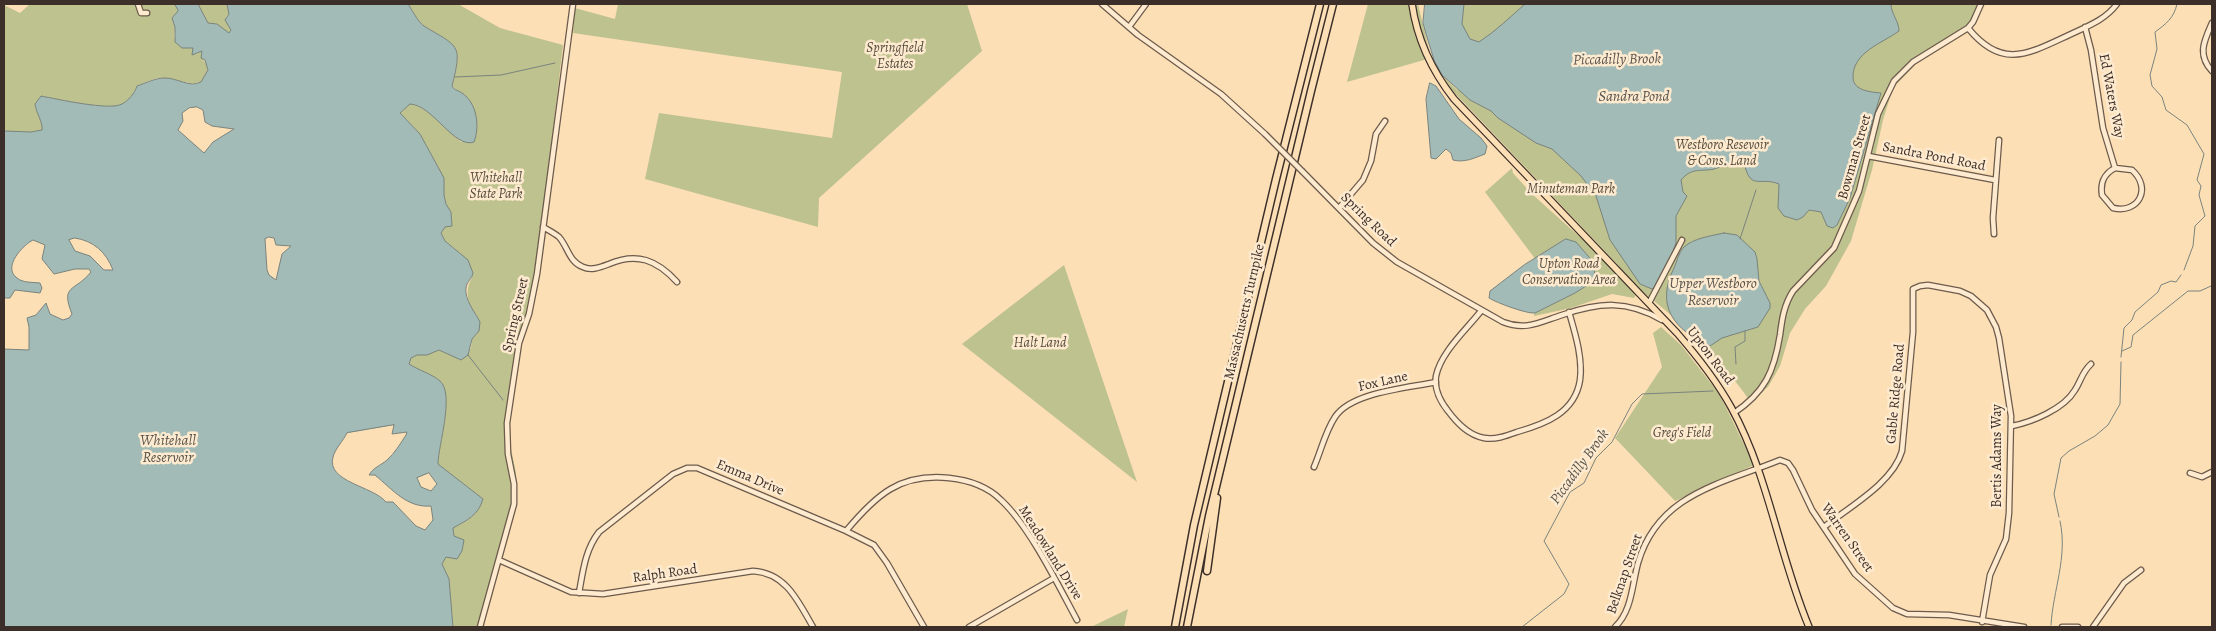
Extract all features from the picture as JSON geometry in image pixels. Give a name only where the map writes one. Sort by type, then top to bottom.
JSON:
[{"type":"highway","name":"Massachusetts Turnpike","points":[[1175,627],[1194,525],[1276,179],[1320,4]]},
{"type":"highway","name":"Massachusetts Turnpike","points":[[1188,627],[1198,568],[1221,465],[1311,91],[1334,4]]},
{"type":"highway","points":[[1207,571],[1221,465]]},
{"type":"main road","name":"Upton Road","points":[[1412,4],[1422,45],[1435,72],[1450,95],[1667,322],[1703,365],[1734,413],[1758,469],[1809,627]]},
{"type":"street","points":[[138,4],[141,13],[147,13]]},
{"type":"street","name":"Spring Street","points":[[480,627],[514,504],[515,494],[507,434],[511,396],[522,333],[534,289],[573,4]]},
{"type":"street","name":"Spring Road","points":[[1102,4],[1128,27],[1221,94],[1265,134],[1381,250],[1397,262],[1481,311],[1503,322],[1522,327],[1569,312],[1600,305],[1620,304],[1640,309],[1667,322]]},
{"type":"street","points":[[1128,27],[1146,4]]},
{"type":"street","name":"Bowman Street","points":[[1734,413],[1753,400],[1769,377],[1778,349],[1782,318],[1789,298],[1834,248],[1859,191],[1878,114],[1894,81],[1913,62],[1968,28],[1973,22],[1981,4]]},
{"type":"street","points":[[1968,28],[1990,50],[2000,53],[2019,54],[2037,50],[2103,18],[2117,4]]},
{"type":"street","points":[[2212,23],[2202,50],[2205,62],[2212,71]]},
{"type":"street","name":"Ed Waters Way","points":[[2085,27],[2103,128],[2115,168]]},
{"type":"street","points":[[1339,208],[1364,180],[1371,161],[1376,134],[1385,121]]},
{"type":"street","points":[[1994,234],[1995,180],[1999,140]]},
{"type":"street","name":"Sandra Pond Road","points":[[1868,156],[1995,180]]},
{"type":"street","points":[[2115,168],[2132,170],[2141,184],[2141,196],[2132,206],[2124,209],[2112,208],[2102,194],[2104,178],[2108,172],[2115,168]]},
{"type":"street","points":[[543,227],[559,237],[575,263],[584,268],[594,268],[622,259],[643,258],[661,266],[677,282]]},
{"type":"street","points":[[1649,302],[1682,240]]},
{"type":"street","name":"Bertis Adams Way","points":[[1914,288],[1928,286],[1960,291],[1975,299],[1987,310],[1996,327],[1999,338],[2012,426],[2009,513],[2006,539],[1990,575],[1982,622]]},
{"type":"street","name":"Gable Ridge Road","points":[[1824,527],[1891,474],[1900,460],[1913,332],[1912,292],[1914,288]]},
{"type":"street","points":[[1481,311],[1444,358],[1439,367],[1436,382],[1439,397],[1450,414],[1464,429],[1482,438],[1502,437],[1550,421],[1566,408],[1572,400],[1580,382],[1580,361],[1569,312]]},
{"type":"street","points":[[2012,426],[2040,416],[2067,400],[2075,390],[2081,376],[2091,364]]},
{"type":"street","name":"Fox Lane","points":[[1314,468],[1335,416],[1345,406],[1359,398],[1436,382]]},
{"type":"street","name":"Warren Street","points":[[1758,469],[1780,460],[1788,463],[1812,510],[1855,574],[1893,608],[1907,614],[1948,615],[1982,622],[2024,627]]},
{"type":"street","name":"Emma Drive","points":[[579,593],[586,555],[590,543],[599,532],[673,474],[686,468],[698,468],[846,531],[874,545],[887,563],[924,627]]},
{"type":"street","name":"Belknap Street","points":[[1615,627],[1624,616],[1639,560],[1650,535],[1659,521],[1674,506],[1685,499],[1758,469]]},
{"type":"street","points":[[2190,473],[2202,478],[2212,472]]},
{"type":"street","name":"Meadowland Drive","points":[[846,531],[866,508],[892,488],[910,480],[931,476],[961,480],[986,489],[1001,500],[1031,539],[1077,620]]},
{"type":"street","name":"Ralph Road","points":[[498,560],[571,592],[579,593],[603,594],[753,571],[767,572],[786,585],[813,627]]},
{"type":"street","points":[[2093,627],[2124,583],[2141,570]]},
{"type":"street","points":[[968,627],[1054,578]]},
{"type":"street","points":[[2062,627],[2078,627]]},
{"type":"green space","points":[[30,4],[175,4],[178,11],[172,18],[175,27],[174,37],[187,48],[193,47],[196,54],[202,51],[203,60],[207,64],[207,74],[204,80],[198,83],[166,78],[151,80],[137,86],[127,101],[116,106],[83,104],[41,96],[35,104],[42,130],[31,132],[4,131],[4,5],[20,13]]},
{"type":"green space","points":[[198,4],[227,4],[229,14],[226,17],[231,32],[227,33],[217,24],[208,23]]},
{"type":"green space","name":"Whitehall State Park","points":[[408,4],[458,4],[500,28],[563,45],[538,259],[509,397],[508,434],[516,473],[517,497],[482,627],[453,627],[449,579],[442,564],[454,536],[453,528],[475,514],[483,499],[438,464],[445,421],[446,397],[444,388],[437,379],[409,365],[411,358],[417,355],[427,355],[439,350],[461,360],[471,348],[472,339],[479,331],[477,316],[471,308],[468,298],[468,287],[472,278],[461,254],[445,241],[441,233],[445,227],[452,225],[451,212],[446,204],[444,195],[444,178],[420,134],[400,113],[410,104],[416,105],[430,113],[461,142],[477,128],[472,107],[452,86],[457,62],[457,54],[454,48],[444,38],[424,26],[417,19]]},
{"type":"green space","name":"Springfield Estates","points":[[618,4],[967,4],[982,51],[819,198],[818,227],[645,179],[659,113],[832,138],[842,72],[573,33],[575,8],[615,19]]},
{"type":"green space","points":[[1368,4],[1418,4],[1431,58],[1347,82]]},
{"type":"green space","name":"Sandra Pond","points":[[1426,4],[1983,4],[1973,23],[1929,50],[1893,88],[1851,241],[1826,286],[1805,309],[1790,333],[1780,366],[1768,387],[1750,401],[1738,384],[1697,339],[1635,286],[1639,290],[1634,298],[1612,294],[1571,308],[1534,316],[1536,260],[1485,192],[1512,168],[1513,173],[1532,194],[1630,282],[1618,265],[1450,88],[1443,76],[1458,91]]},
{"type":"green space","name":"Halt Land","points":[[1064,265],[1137,482],[962,344]]},
{"type":"green space","name":"Greg's Field","points":[[1661,327],[1681,345],[1720,395],[1754,465],[1675,501],[1615,438],[1662,367],[1653,333]]},
{"type":"green space","points":[[1128,609],[1124,627],[1091,627]]},
{"type":"water","name":"Whitehall Reservoir","points":[[175,4],[198,4],[208,23],[217,24],[229,33],[231,30],[225,20],[229,14],[227,4],[408,4],[417,19],[424,26],[444,38],[455,48],[457,61],[452,86],[467,97],[474,109],[477,129],[474,142],[466,142],[459,139],[419,106],[410,104],[400,113],[420,134],[444,178],[444,195],[446,204],[451,212],[452,226],[445,227],[441,233],[445,241],[468,260],[473,273],[467,284],[466,294],[480,322],[479,331],[472,339],[468,355],[461,360],[439,350],[427,355],[417,355],[411,358],[409,364],[440,381],[444,388],[446,397],[445,421],[438,464],[483,499],[475,514],[453,528],[454,536],[464,540],[462,551],[457,559],[446,557],[442,564],[449,579],[453,627],[4,627],[4,349],[29,350],[27,318],[36,315],[46,303],[50,314],[63,320],[69,318],[72,314],[68,298],[69,293],[71,289],[91,272],[89,269],[75,269],[54,274],[42,259],[45,245],[33,240],[20,251],[13,262],[12,268],[13,273],[19,280],[40,283],[42,288],[40,293],[15,290],[10,298],[4,298],[4,131],[31,132],[42,130],[35,104],[41,96],[83,104],[116,106],[129,99],[137,86],[161,78],[170,78],[192,84],[201,82],[208,70],[205,60],[201,58],[202,51],[192,55],[193,48],[182,48],[175,42],[175,27],[172,18],[178,11]],"holes":[[[197,107],[203,110],[205,122],[212,126],[234,129],[213,142],[204,153],[178,130],[183,121],[182,113],[189,108]],[[269,237],[274,238],[276,245],[291,246],[282,254],[276,280],[269,275],[267,270],[265,239]],[[75,238],[82,239],[94,245],[107,258],[113,270],[104,270],[90,256],[75,251],[69,240]],[[394,425],[392,434],[407,432],[387,460],[369,475],[375,475],[407,501],[422,506],[431,506],[433,520],[425,530],[416,526],[393,502],[386,502],[380,496],[343,478],[336,472],[333,465],[335,451],[347,433]],[[429,473],[437,484],[431,491],[421,487],[417,478]]]},
{"type":"water","name":"Sandra Pond","points":[[1425,4],[1464,4],[1462,24],[1470,39],[1479,42],[1525,4],[1891,4],[1899,31],[1870,49],[1858,61],[1854,69],[1853,78],[1856,86],[1864,90],[1881,93],[1850,198],[1837,225],[1833,228],[1827,226],[1821,212],[1809,210],[1803,217],[1797,220],[1784,216],[1778,208],[1779,184],[1753,180],[1746,171],[1744,162],[1731,163],[1714,169],[1689,173],[1681,180],[1683,192],[1687,196],[1676,216],[1676,243],[1658,285],[1652,289],[1640,284],[1610,240],[1596,196],[1581,176],[1552,149],[1536,143],[1498,118],[1491,111],[1470,100],[1442,75],[1434,60],[1423,23]]},
{"type":"water","points":[[1430,83],[1436,86],[1459,119],[1481,138],[1487,146],[1485,154],[1469,160],[1457,161],[1453,160],[1451,153],[1446,149],[1436,159],[1431,158],[1426,99]]},
{"type":"water","name":"Upper Westboro Reservoir","points":[[1724,233],[1737,235],[1755,252],[1759,281],[1770,303],[1770,308],[1758,327],[1722,338],[1710,346],[1697,340],[1678,324],[1671,315],[1667,294],[1669,282],[1679,254],[1684,247],[1698,239]]},
{"type":"water","points":[[1566,239],[1576,242],[1595,264],[1594,281],[1535,313],[1512,308],[1489,298],[1490,291],[1524,265]]},
{"type":"waterway","points":[[2177,4],[2169,20],[2155,32],[2157,49],[2150,75],[2152,86],[2162,97],[2166,110],[2187,125],[2204,154],[2197,180],[2201,186],[2199,195],[2205,216],[2195,226],[2193,246],[2184,270]]},
{"type":"waterway","points":[[455,77],[501,75],[555,63]]},
{"type":"waterway","name":"Piccadilly Brook","points":[[1740,239],[1756,190]]},
{"type":"waterway","points":[[2121,357],[2124,328],[2132,320],[2135,312],[2158,292],[2161,285],[2171,281],[2176,282],[2181,275]]},
{"type":"waterway","points":[[2122,351],[2131,347],[2133,335],[2188,291],[2200,291],[2211,286],[2212,288]]},
{"type":"waterway","name":"Piccadilly Brook","points":[[1736,364],[1735,347],[1745,341],[1745,331]]},
{"type":"waterway","points":[[468,355],[503,400]]},
{"type":"waterway","points":[[2059,517],[2054,494],[2061,458],[2069,451],[2095,436],[2108,425],[2120,404],[2121,362]]},
{"type":"waterway","name":"Piccadilly Brook","points":[[1522,627],[1564,594],[1569,584],[1544,541],[1570,492],[1584,483],[1596,458],[1612,442],[1632,404],[1642,394],[1713,391]]},
{"type":"waterway","points":[[2051,625],[2061,560],[2062,534],[2060,521]]},
{"type":"park label","name":"Westboro Resevoir & Cons. Land","points":[[1722,154]]},
{"type":"park label","name":"Minuteman Park","points":[[1571,190]]},
{"type":"park label","name":"Upton Road Conservation Area","points":[[1569,274]]}]
